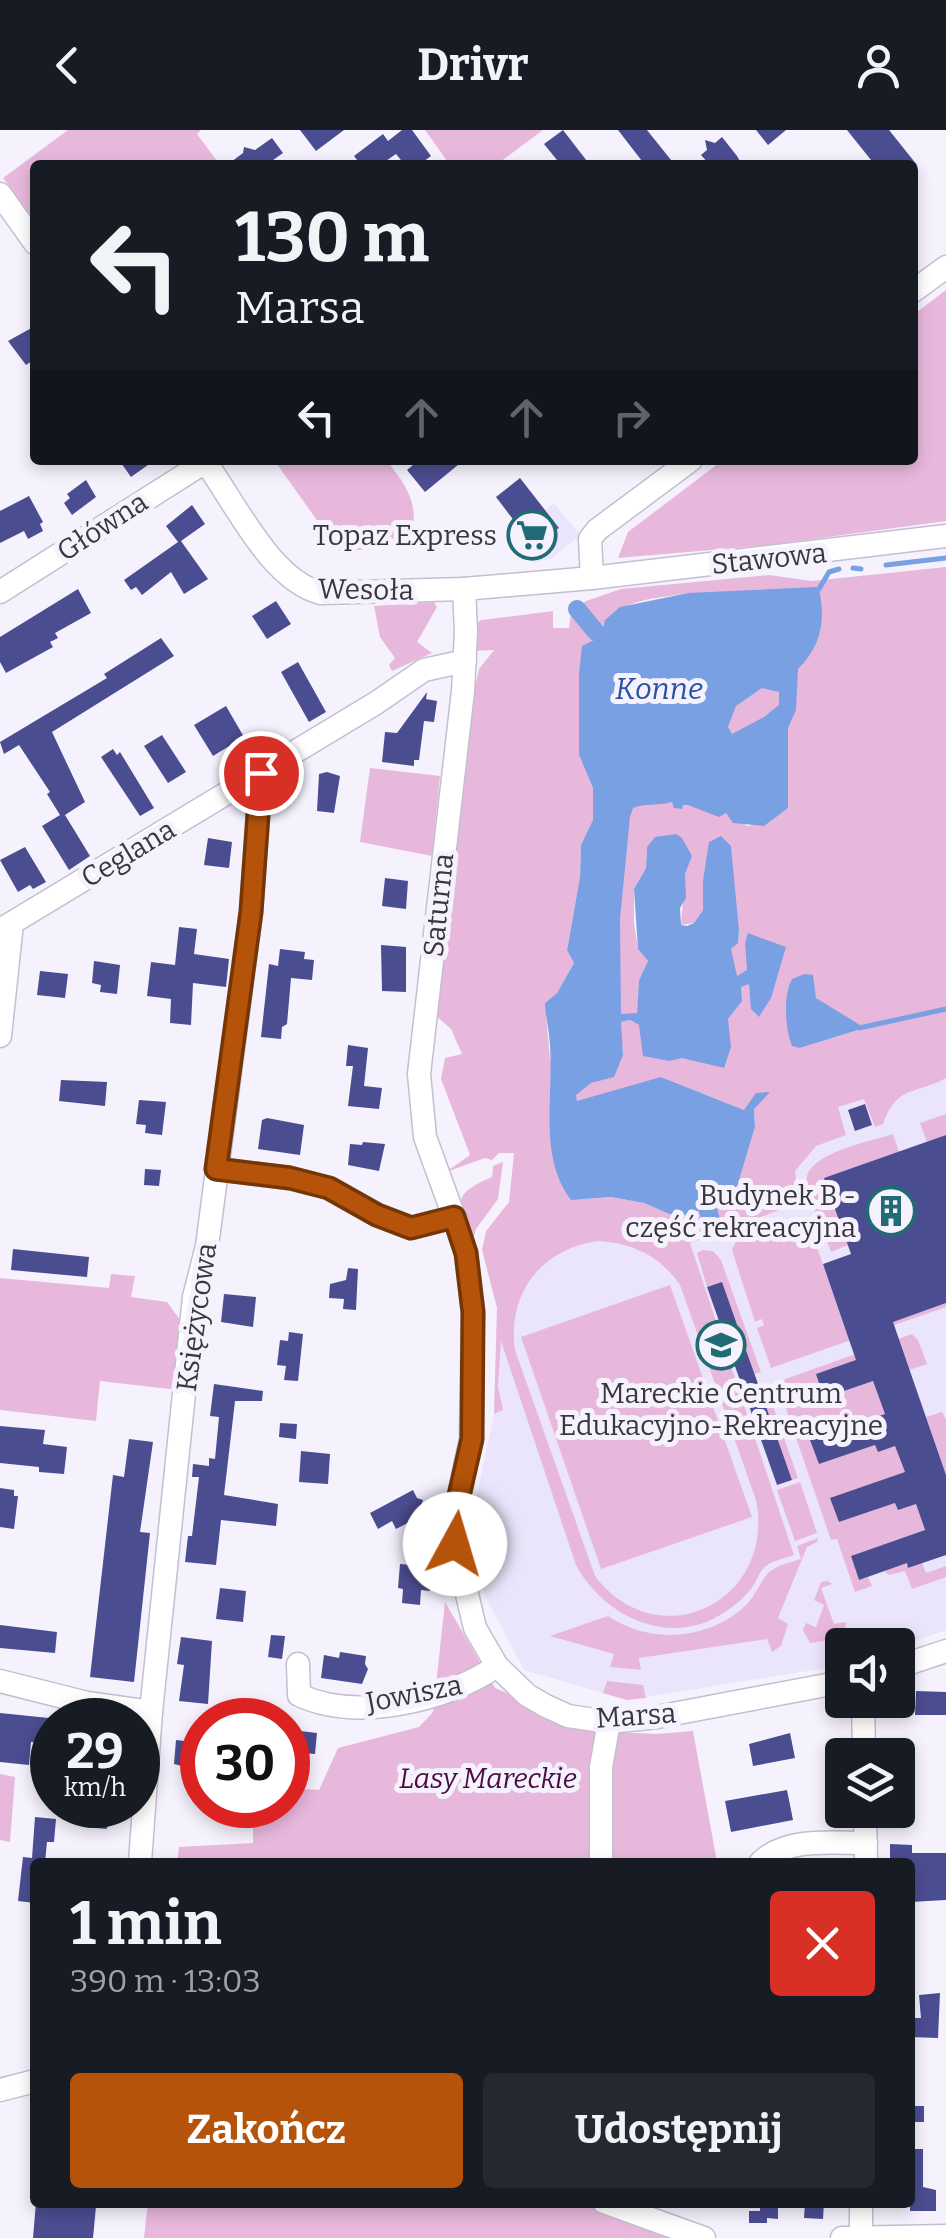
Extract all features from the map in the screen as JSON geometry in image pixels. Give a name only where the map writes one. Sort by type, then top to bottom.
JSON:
[{"type":"street","points":[[0,194],[30,236]]},
{"type":"street","points":[[918,288],[946,267]]},
{"type":"street","name":"Główna","points":[[0,592],[199,465]]},
{"type":"street","name":"Wesoła","points":[[208,465],[276,565],[305,589],[335,593],[592,578]]},
{"type":"street","points":[[592,578],[590,539],[597,530],[685,465]]},
{"type":"street","name":"Stawowa","points":[[592,578],[946,536]]},
{"type":"street","name":"Saturna","points":[[454,1217],[425,1137],[419,1074],[464,661],[464,588]]},
{"type":"street","name":"Ceglana","points":[[6,927],[424,670],[464,661]]},
{"type":"street","name":"Księżycowa","points":[[152,1698],[194,1297],[208,1246],[251,912],[261,773]]},
{"type":"street","points":[[0,1036],[6,927]]},
{"type":"street","points":[[216,1169],[290,1178],[329,1188],[377,1215],[411,1228],[454,1217]]},
{"type":"street","name":"Marsa","points":[[454,1217],[466,1253],[473,1312],[472,1439],[456,1509],[455,1544],[476,1628],[497,1666],[546,1706],[568,1716],[609,1722],[657,1717],[825,1685]]},
{"type":"street","points":[[915,1661],[946,1651]]},
{"type":"street","name":"Jowisza","points":[[298,1664],[299,1694],[316,1703],[377,1706],[474,1682],[497,1666]]},
{"type":"street","points":[[0,1681],[67,1698]]},
{"type":"street","points":[[601,1858],[602,1767],[609,1722]]},
{"type":"street","name":"Księżycowa","points":[[140,1858],[142,1828]]},
{"type":"street","points":[[765,1858],[774,1850],[813,1844],[866,1853]]},
{"type":"street","points":[[0,2090],[30,2083]]},
{"type":"street","points":[[621,2208],[704,2238]]},
{"type":"street","points":[[860,2237],[861,2208]]},
{"type":"street","points":[[842,2238],[946,2236]]},
{"type":"shaded area","points":[[554,503],[580,535],[551,559],[533,562],[513,536]]},
{"type":"shaded area","name":"Mareckie Centrum Edukacyjno-Rekreacyjne","points":[[946,1048],[946,1630],[915,1641],[915,1628],[825,1628],[825,1668],[627,1700],[524,1670],[485,1596],[471,1524],[494,1414],[497,1308],[528,1241],[718,1226],[813,1097]]},
{"type":"green space","points":[[68,130],[201,130],[197,134],[216,160],[30,160],[30,214],[3,178]]},
{"type":"green space","points":[[425,130],[543,130],[503,160],[446,160]]},
{"type":"green space","points":[[946,290],[946,521],[769,545],[618,558],[628,532],[716,465],[918,465],[918,311]]},
{"type":"green space","points":[[278,465],[390,465],[401,480],[413,510],[409,547],[339,551]]},
{"type":"green space","points":[[946,567],[946,1078],[901,1097],[883,1124],[875,1127],[864,1099],[838,1107],[846,1135],[816,1146],[795,1171],[795,1204],[721,1232],[718,1226],[709,1229],[710,1236],[690,1243],[794,1555],[766,1566],[747,1593],[725,1612],[683,1628],[662,1627],[621,1612],[588,1583],[576,1565],[501,1341],[498,1387],[503,1410],[494,1414],[497,1308],[482,1250],[486,1231],[509,1202],[514,1153],[499,1153],[492,1160],[485,1158],[446,1172],[470,1155],[441,1079],[445,1058],[462,1054],[451,1029],[436,1016],[459,762],[479,669],[494,650],[474,651],[473,626],[481,620],[553,611],[553,628],[569,628],[571,613],[586,601],[621,589],[769,575],[812,581]],"holes":[[[688,593],[732,746],[788,808],[747,826],[704,796],[630,798],[615,950],[619,1017],[637,1014],[639,980],[648,961],[638,948],[634,924],[634,889],[646,868],[647,847],[682,838],[687,850],[681,925],[694,923],[703,910],[708,851],[739,932],[738,943],[724,953],[737,1007],[728,1019],[639,1025],[630,1020],[620,1022],[623,1055],[550,1059],[545,1003],[557,993],[574,963],[567,949],[580,877],[581,845],[593,821],[593,788],[579,755],[579,674],[598,630],[602,634],[617,613],[648,599]],[[816,998],[858,1030],[800,1048]],[[661,1077],[744,1110],[754,1109],[755,1127],[734,1197],[669,1214],[644,1203],[611,1197],[584,1199]],[[598,1241],[634,1248],[664,1266],[680,1285],[756,1500],[757,1536],[748,1567],[730,1591],[707,1607],[679,1615],[650,1613],[621,1601],[595,1576],[515,1350],[517,1310],[532,1277],[560,1253]]]},
{"type":"green space","points":[[434,602],[437,607],[417,642],[432,653],[392,671],[389,665],[395,658],[380,637],[374,606]]},
{"type":"green space","points":[[370,768],[440,776],[432,856],[360,842]]},
{"type":"green space","points":[[946,1114],[946,1135],[927,1142],[920,1123]]},
{"type":"green space","points":[[893,1134],[899,1152],[825,1178],[848,1245],[831,1252],[811,1200],[809,1172],[827,1156]]},
{"type":"green space","points":[[503,1162],[498,1199],[476,1229],[473,1240],[461,1201],[469,1189],[492,1177],[493,1166]]},
{"type":"green space","points":[[801,1218],[808,1222],[849,1337],[946,1303],[946,1307],[771,1368],[757,1328],[764,1325],[762,1319],[755,1322],[732,1250],[737,1239],[779,1224],[783,1236],[795,1232],[791,1220]]},
{"type":"green space","points":[[713,1251],[721,1260],[761,1372],[755,1374],[722,1282],[707,1287],[697,1253]]},
{"type":"green space","points":[[111,1274],[135,1276],[131,1297],[167,1302],[183,1324],[178,1390],[100,1381],[96,1421],[0,1410],[0,1278],[109,1288]]},
{"type":"green space","points":[[670,1285],[752,1517],[601,1569],[521,1337]]},
{"type":"green space","points":[[912,1334],[927,1364],[909,1370],[816,1374],[825,1398],[873,1381],[885,1414],[811,1441],[819,1464],[875,1445],[895,1446],[905,1472],[831,1499],[839,1522],[895,1503],[916,1504],[925,1530],[851,1556],[859,1580],[868,1577],[872,1586],[855,1592],[837,1539],[831,1540],[777,1382]]},
{"type":"green space","points":[[766,1386],[798,1478],[792,1480],[759,1388]]},
{"type":"green space","points":[[942,1412],[946,1420],[946,1475],[926,1417]]},
{"type":"green space","points":[[800,1482],[817,1533],[795,1541],[777,1490]]},
{"type":"green space","points":[[818,1538],[807,1547],[778,1618],[788,1624],[781,1646],[772,1652],[767,1639],[639,1658],[641,1670],[610,1667],[614,1654],[550,1636],[608,1616],[624,1625],[660,1634],[678,1635],[713,1626],[745,1606],[772,1570],[801,1559],[797,1546]]},
{"type":"green space","points":[[907,1563],[909,1568],[922,1563],[926,1573],[946,1566],[946,1577],[912,1589],[905,1571],[889,1575],[884,1571]]},
{"type":"green space","points":[[821,1582],[832,1584],[821,1588],[834,1624],[846,1622],[845,1628],[825,1628],[825,1641],[810,1643],[803,1630],[806,1623],[816,1627],[824,1605],[814,1600]]},
{"type":"green space","name":"Lasy Mareckie","points":[[445,1602],[495,1688],[583,1724],[614,1732],[693,1731],[716,1858],[178,1858],[179,1847],[253,1843],[253,1828],[310,1828],[310,1789],[319,1790],[338,1748],[419,1727],[433,1712]]},
{"type":"green space","points":[[607,1681],[643,1685],[646,1698],[627,1700],[603,1693]]},
{"type":"green space","points":[[0,1774],[15,1777],[10,1842],[0,1840]]},
{"type":"green space","points":[[147,2208],[628,2208],[704,2238],[144,2238]]},
{"type":"water","name":"Konne","points":[[816,587],[822,612],[817,642],[798,669],[796,710],[788,728],[788,808],[764,826],[733,823],[726,813],[719,817],[688,805],[674,808],[672,802],[633,808],[630,817],[620,919],[621,1014],[637,1013],[639,980],[648,961],[638,949],[634,889],[646,868],[647,847],[655,837],[676,834],[692,856],[685,874],[686,898],[680,908],[681,925],[687,926],[703,910],[709,842],[721,836],[731,846],[739,931],[738,943],[731,949],[737,976],[747,970],[748,933],[786,947],[771,998],[759,1017],[751,1009],[749,984],[741,987],[742,1001],[728,1019],[731,1047],[724,1068],[682,1058],[669,1061],[643,1056],[639,1025],[630,1020],[621,1022],[623,1055],[614,1077],[591,1083],[576,1095],[577,1101],[661,1077],[744,1110],[756,1093],[770,1092],[754,1109],[755,1127],[734,1197],[686,1215],[611,1197],[571,1200],[560,1182],[551,1142],[551,1056],[545,1003],[557,993],[574,963],[567,950],[580,877],[581,845],[593,820],[593,788],[579,755],[582,646],[596,639],[598,630],[602,633],[605,620],[620,607],[688,593]],"holes":[[[762,688],[779,692],[779,705],[732,734],[728,727],[736,706]]]},
{"type":"water","points":[[813,975],[816,998],[860,1025],[858,1030],[800,1048],[792,1046],[787,994],[792,979]]},
{"type":"building","points":[[300,130],[344,130],[316,151]]},
{"type":"building","points":[[402,130],[412,130],[431,156],[426,160],[401,160],[396,154],[387,160],[357,160],[354,156],[383,134],[388,141]]},
{"type":"building","points":[[563,130],[586,160],[557,160],[544,144]]},
{"type":"building","points":[[618,130],[647,130],[671,160],[641,160]]},
{"type":"building","points":[[756,130],[786,130],[768,145]]},
{"type":"building","points":[[847,130],[889,130],[913,160],[871,160]]},
{"type":"building","points":[[722,137],[739,160],[706,160],[701,155],[707,150],[705,140],[715,143]]},
{"type":"building","points":[[272,138],[283,153],[273,160],[234,160],[244,147],[255,150]]},
{"type":"building","points":[[30,329],[30,362],[26,365],[8,341]]},
{"type":"building","points":[[123,465],[148,465],[131,477]]},
{"type":"building","points":[[413,465],[458,465],[425,492],[407,470]]},
{"type":"building","points":[[520,478],[559,528],[531,543],[496,497]]},
{"type":"building","points":[[86,480],[96,497],[72,515],[64,503],[70,498],[67,494]]},
{"type":"building","points":[[29,496],[43,522],[43,531],[28,539],[24,531],[0,543],[0,511]]},
{"type":"building","points":[[192,505],[205,524],[181,541],[208,579],[184,594],[171,572],[142,595],[136,587],[131,590],[124,580],[178,542],[166,526]]},
{"type":"building","points":[[78,589],[91,613],[55,633],[58,638],[50,642],[53,647],[6,673],[0,662],[0,637]]},
{"type":"building","points":[[276,601],[291,624],[267,639],[252,616]]},
{"type":"building","points":[[161,638],[174,656],[52,732],[85,802],[65,815],[90,856],[69,870],[42,826],[60,815],[47,794],[50,792],[19,745],[4,754],[0,742],[107,678],[104,674]]},
{"type":"building","points":[[298,662],[326,712],[309,722],[281,672]]},
{"type":"building","points":[[427,692],[426,699],[437,701],[434,722],[424,721],[419,760],[414,760],[414,766],[382,762],[385,732],[397,733]]},
{"type":"building","points":[[226,706],[244,737],[213,756],[194,725]]},
{"type":"building","points":[[162,735],[186,772],[168,783],[144,746]]},
{"type":"building","points":[[113,749],[117,755],[120,752],[154,808],[140,816],[101,757]]},
{"type":"building","points":[[319,774],[340,776],[334,813],[317,811]]},
{"type":"building","points":[[208,838],[232,842],[229,868],[204,865]]},
{"type":"building","points":[[25,847],[46,882],[18,892],[0,860]]},
{"type":"building","points":[[385,878],[408,881],[406,909],[382,906]]},
{"type":"building","points":[[179,927],[197,929],[194,954],[229,959],[226,987],[193,983],[191,1025],[170,1023],[171,999],[147,996],[151,962],[175,965]]},
{"type":"building","points":[[381,945],[406,947],[406,992],[382,991]]},
{"type":"building","points":[[280,949],[305,952],[304,959],[314,960],[312,980],[291,978],[287,1024],[282,1027],[281,1039],[261,1037],[269,964],[278,966]]},
{"type":"building","points":[[94,961],[120,965],[117,994],[100,992],[101,985],[92,983]]},
{"type":"building","points":[[40,971],[68,974],[65,998],[37,995]]},
{"type":"building","points":[[348,1045],[368,1048],[364,1086],[382,1088],[379,1109],[348,1106],[353,1066],[346,1066]]},
{"type":"building","points":[[61,1080],[107,1082],[105,1106],[59,1101]]},
{"type":"building","points":[[139,1100],[166,1102],[162,1135],[145,1133],[146,1125],[136,1124]]},
{"type":"building","points":[[865,1104],[872,1125],[855,1131],[848,1110]]},
{"type":"building","points":[[262,1120],[304,1125],[300,1155],[258,1149]]},
{"type":"building","points":[[946,1135],[946,1303],[893,1322],[946,1475],[946,1555],[908,1568],[907,1563],[859,1580],[851,1556],[925,1530],[916,1504],[898,1510],[895,1503],[839,1522],[830,1498],[905,1472],[895,1446],[878,1452],[875,1445],[819,1464],[810,1440],[885,1414],[873,1381],[824,1398],[816,1374],[856,1360],[823,1264],[851,1254],[824,1178]]},
{"type":"building","points":[[350,1144],[385,1144],[379,1171],[348,1165]]},
{"type":"building","points":[[145,1169],[161,1170],[159,1186],[144,1185]]},
{"type":"building","points":[[13,1249],[89,1257],[87,1277],[11,1270]]},
{"type":"building","points":[[348,1268],[358,1269],[356,1310],[343,1309],[344,1299],[329,1298],[330,1284],[346,1280]]},
{"type":"building","points":[[722,1282],[792,1480],[777,1485],[707,1287]]},
{"type":"building","points":[[224,1294],[256,1297],[253,1327],[221,1322]]},
{"type":"building","points":[[289,1332],[303,1334],[298,1381],[284,1380],[286,1366],[277,1365],[280,1340],[288,1341]]},
{"type":"building","points":[[214,1384],[263,1391],[262,1401],[235,1401],[224,1495],[278,1504],[276,1526],[221,1520],[216,1565],[185,1562],[199,1477],[192,1477],[193,1464],[209,1466],[209,1458],[215,1459],[219,1417],[210,1416]]},
{"type":"building","points":[[280,1423],[297,1424],[296,1439],[279,1437]]},
{"type":"building","points":[[0,1426],[45,1430],[43,1444],[67,1447],[64,1474],[0,1463]]},
{"type":"building","points":[[129,1439],[153,1442],[140,1532],[150,1533],[134,1682],[90,1677],[113,1475],[124,1477]]},
{"type":"building","points":[[301,1451],[330,1454],[328,1484],[299,1482]]},
{"type":"building","points":[[0,1488],[14,1490],[14,1496],[18,1496],[14,1529],[0,1527]]},
{"type":"building","points":[[413,1490],[423,1500],[425,1514],[396,1529],[392,1521],[378,1529],[370,1513]]},
{"type":"building","points":[[416,1560],[432,1568],[430,1591],[421,1590],[420,1605],[402,1603],[403,1589],[398,1588],[400,1564],[410,1565]]},
{"type":"building","points":[[220,1588],[246,1591],[243,1622],[216,1619]]},
{"type":"building","points":[[0,1625],[57,1632],[55,1653],[0,1648]]},
{"type":"building","points":[[271,1635],[285,1636],[282,1659],[268,1657]]},
{"type":"building","points":[[181,1637],[212,1641],[208,1698],[179,1701],[184,1665],[177,1664]]},
{"type":"building","points":[[340,1652],[366,1656],[368,1669],[362,1684],[321,1678],[324,1655],[339,1658]]},
{"type":"building","points":[[916,1691],[946,1692],[946,1715],[915,1715]]},
{"type":"building","points":[[0,1713],[30,1716],[29,1765],[0,1762]]},
{"type":"building","points":[[310,1732],[317,1733],[315,1754],[310,1754]]},
{"type":"building","points":[[790,1733],[795,1758],[753,1766],[749,1744]]},
{"type":"building","points":[[176,1740],[180,1740],[180,1765],[174,1764]]},
{"type":"building","points":[[787,1790],[793,1820],[731,1832],[725,1801]]},
{"type":"building","points":[[34,1828],[55,1828],[54,1842],[47,1842],[45,1858],[32,1858]]},
{"type":"building","points":[[890,1844],[912,1845],[912,1853],[946,1853],[946,1900],[915,1902],[915,1858],[890,1858]]},
{"type":"building","points":[[23,1857],[32,1858],[30,1902],[18,1901]]},
{"type":"building","points":[[940,1993],[938,2038],[915,2037],[915,2018],[921,2018],[919,1995]]},
{"type":"building","points":[[915,2106],[924,2106],[924,2122],[915,2122]]},
{"type":"building","points":[[915,2149],[923,2149],[923,2187],[936,2190],[936,2211],[910,2211],[915,2208]]},
{"type":"building","points":[[36,2208],[96,2208],[93,2238],[33,2238]]},
{"type":"building","points":[[778,2208],[778,2219],[749,2223],[749,2211]]},
{"type":"building","points":[[805,2208],[824,2208],[823,2219],[804,2218]]},
{"type":"waterway","points":[[886,565],[946,558]]},
{"type":"waterway","points":[[853,568],[861,569]]},
{"type":"waterway","points":[[819,589],[829,572],[839,569]]},
{"type":"waterway","points":[[577,609],[596,632]]},
{"type":"waterway","points":[[859,1028],[946,1009]]},
{"type":"waterway","points":[[707,1207],[713,1226]]},
{"type":"place","name":"Topaz Express","points":[[532,535]]},
{"type":"place","name":"Budynek B - część rekreacyjna","points":[[891,1211]]},
{"type":"place","name":"Mareckie Centrum Edukacyjno-Rekreacyjne","points":[[721,1345]]},
{"type":"route","points":[[261,773],[251,912],[216,1169],[290,1178],[329,1188],[377,1215],[411,1228],[454,1217],[466,1253],[473,1312],[472,1439],[456,1509],[455,1544]]}]
